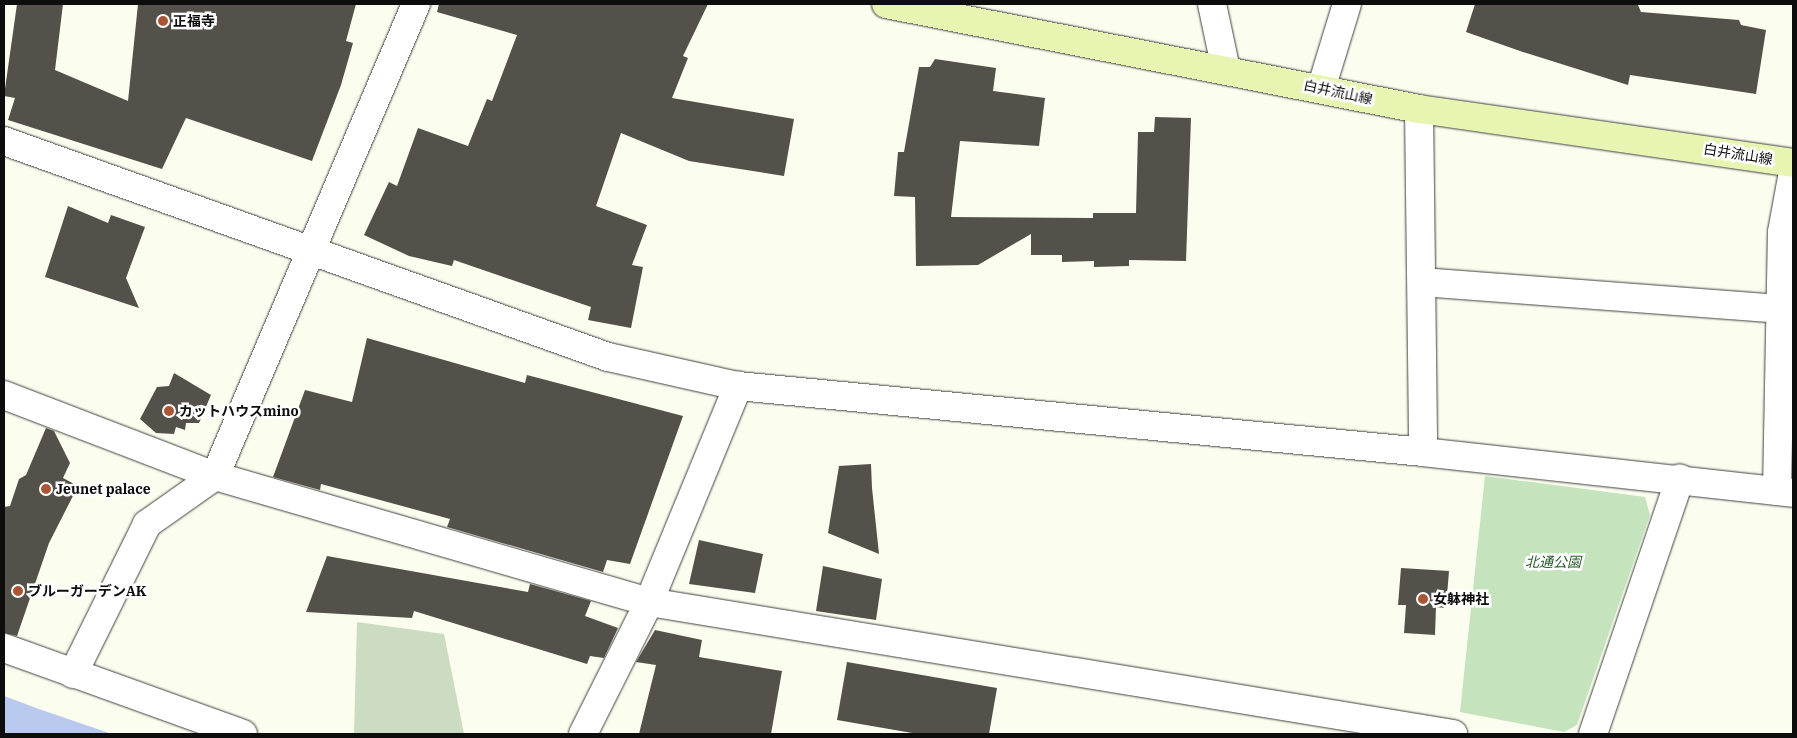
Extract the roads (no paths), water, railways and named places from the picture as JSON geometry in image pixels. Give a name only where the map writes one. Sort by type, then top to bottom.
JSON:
[{"type":"main road","name":"白井流山線","points":[[886,4],[1419,109],[1793,163]]},
{"type":"street","points":[[74,674],[147,524],[216,476],[416,4]]},
{"type":"street","points":[[1212,4],[1226,70]]},
{"type":"street","points":[[1321,89],[1347,4]]},
{"type":"street","points":[[1419,109],[1423,452]]},
{"type":"street","points":[[4,141],[313,249],[608,357],[738,386],[1680,478],[1785,492],[1779,309],[1784,216],[1793,172]]},
{"type":"street","points":[[1422,282],[1779,309]]},
{"type":"street","points":[[583,734],[649,602],[738,386]]},
{"type":"street","points":[[4,395],[216,476],[649,602],[1345,726],[1453,734]]},
{"type":"street","points":[[1593,734],[1680,478]]},
{"type":"street","points":[[4,648],[243,734]]},
{"type":"water","points":[[4,696],[39,709],[112,734],[4,734]]},
{"type":"place","name":"正福寺","points":[[163,21]]},
{"type":"place","name":"カットハウスmino","points":[[169,411]]},
{"type":"place","name":"Jeunet palace","points":[[46,489]]},
{"type":"place","name":"ブルーガーデンAK","points":[[18,591]]},
{"type":"place","name":"女躰神社","points":[[1423,599]]},
{"type":"park label","name":"北通公園","points":[[1553,562]]}]
